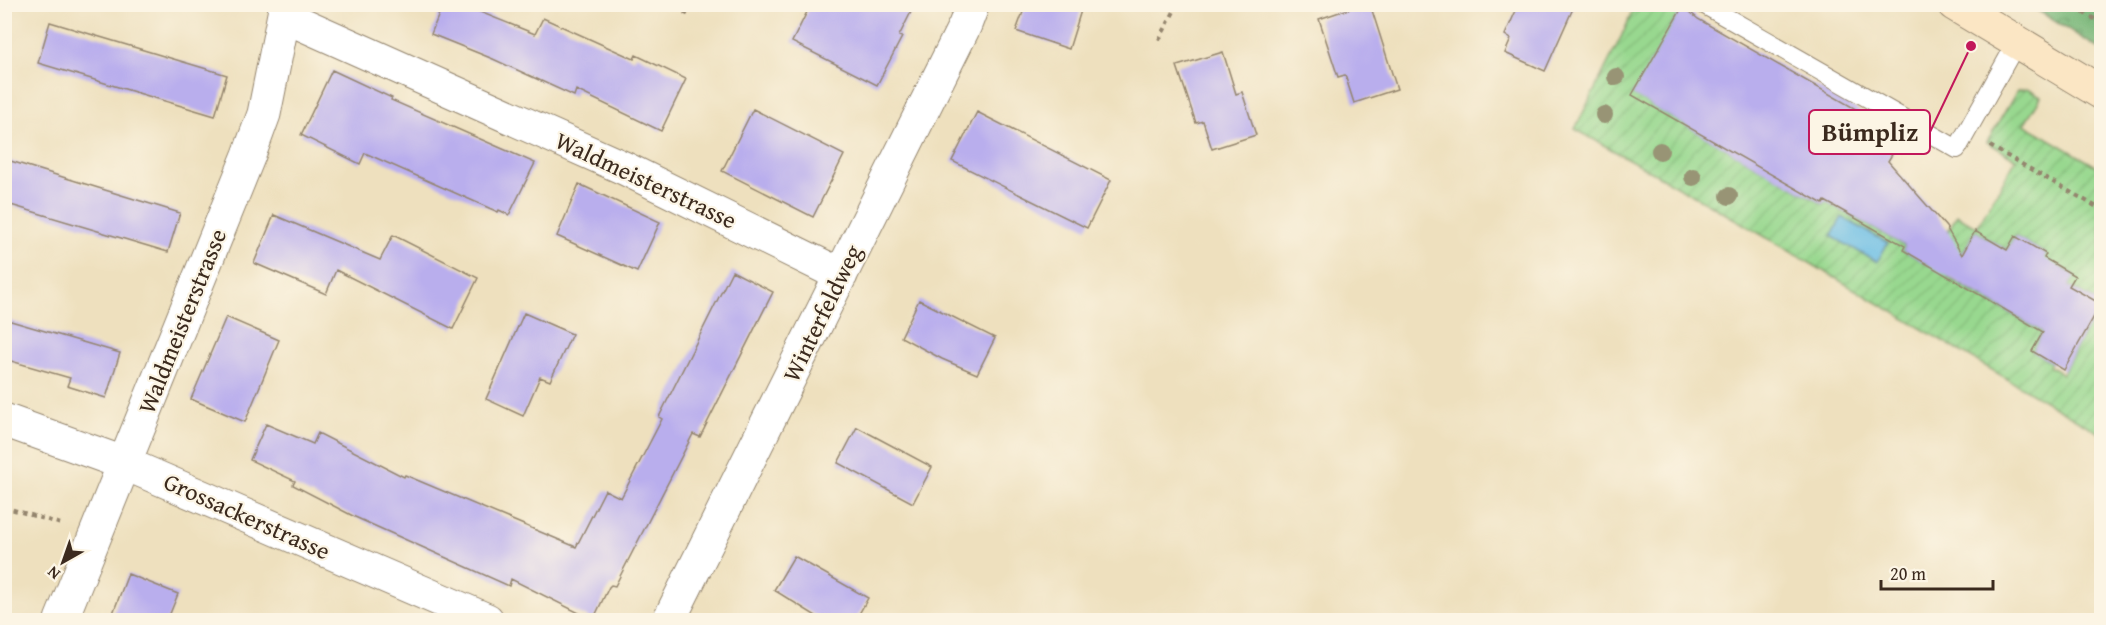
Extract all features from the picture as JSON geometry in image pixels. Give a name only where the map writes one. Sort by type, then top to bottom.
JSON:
[{"type":"street","name":"Winterfeldweg","points":[[669,621],[965,25],[973,4]]},
{"type":"street","points":[[1954,4],[2102,93]]},
{"type":"street","name":"Waldmeisterstrasse","points":[[61,621],[253,145],[264,114],[285,10],[626,169],[841,274]]},
{"type":"street","name":"Grossackerstrasse","points":[[4,420],[126,464],[487,621]]},
{"type":"lane","points":[[1703,4],[1957,149],[2017,42]]},
{"type":"path","points":[[668,4],[691,16]]},
{"type":"path","points":[[1159,40],[1178,4]]},
{"type":"path","points":[[2067,4],[2102,23]]},
{"type":"path","points":[[1966,132],[2102,210]]},
{"type":"path","points":[[4,507],[96,535]]},
{"type":"green space","points":[[1635,5],[1684,5],[1633,95],[1823,204],[1825,201],[1905,246],[1903,250],[1929,265],[1957,215],[1977,227],[2016,159],[1987,142],[2017,91],[2027,89],[2041,97],[2024,124],[2101,169],[2101,304],[2101,434],[1728,215],[1575,129]],"holes":[[[1975,231],[2007,250],[2015,236],[2046,254],[2038,267],[2060,267],[2074,275],[2069,286],[2101,304],[2062,374],[2049,366],[2051,362],[2032,351],[2043,332],[1948,278]]]},
{"type":"green space","points":[[2028,5],[2101,5],[2101,50],[2037,10]]},
{"type":"water","points":[[1842,217],[1888,243],[1877,262],[1831,236]]},
{"type":"building","points":[[443,4],[460,4],[535,34],[543,18],[634,59],[636,55],[686,79],[661,131],[576,90],[574,96],[431,34]]},
{"type":"building","points":[[811,4],[915,4],[899,36],[902,37],[877,85],[792,42]]},
{"type":"building","points":[[1026,4],[1083,4],[1069,49],[1016,31]]},
{"type":"building","points":[[1363,4],[1370,4],[1397,89],[1354,103],[1345,75],[1338,77],[1319,19]]},
{"type":"building","points":[[1519,4],[1575,4],[1545,71],[1505,53],[1511,39],[1505,35]]},
{"type":"building","points":[[1683,6],[1698,19],[1903,136],[1888,161],[1946,227],[1962,255],[1975,231],[2007,250],[2015,236],[2046,254],[2044,258],[2075,276],[2069,286],[2101,304],[2064,370],[2032,351],[2043,332],[1903,250],[1905,246],[1825,201],[1823,204],[1632,95]]},
{"type":"building","points":[[50,22],[227,75],[215,116],[38,63]]},
{"type":"building","points":[[1223,52],[1236,94],[1242,92],[1256,135],[1212,149],[1203,121],[1196,123],[1177,66]]},
{"type":"building","points":[[332,70],[392,98],[391,100],[535,163],[509,215],[365,153],[360,164],[301,135]]},
{"type":"building","points":[[753,109],[844,155],[813,217],[722,171]]},
{"type":"building","points":[[977,112],[1111,180],[1087,228],[952,161]]},
{"type":"building","points":[[4,159],[180,213],[168,252],[4,203]]},
{"type":"building","points":[[579,184],[660,222],[637,272],[557,236]]},
{"type":"building","points":[[274,215],[380,260],[393,235],[478,278],[453,329],[336,270],[326,294],[254,263]]},
{"type":"building","points":[[732,271],[773,292],[700,437],[693,434],[615,586],[609,587],[593,620],[511,579],[509,586],[355,517],[293,485],[295,481],[250,460],[266,424],[313,444],[318,433],[404,477],[405,475],[576,547],[605,490],[621,498],[662,419],[659,417]]},
{"type":"building","points":[[919,300],[995,338],[977,374],[942,359],[901,337]]},
{"type":"building","points":[[524,313],[572,334],[550,381],[540,377],[523,416],[486,399]]},
{"type":"building","points":[[226,317],[279,340],[245,422],[191,399]]},
{"type":"building","points":[[4,319],[120,353],[106,398],[67,386],[70,378],[4,359]]},
{"type":"building","points":[[857,427],[932,467],[913,503],[838,463]]},
{"type":"building","points":[[794,556],[868,598],[855,621],[824,621],[774,590]]},
{"type":"building","points":[[128,574],[178,594],[167,621],[110,621]]},
{"type":"place","name":"Bümpliz","points":[[1971,46]]}]
